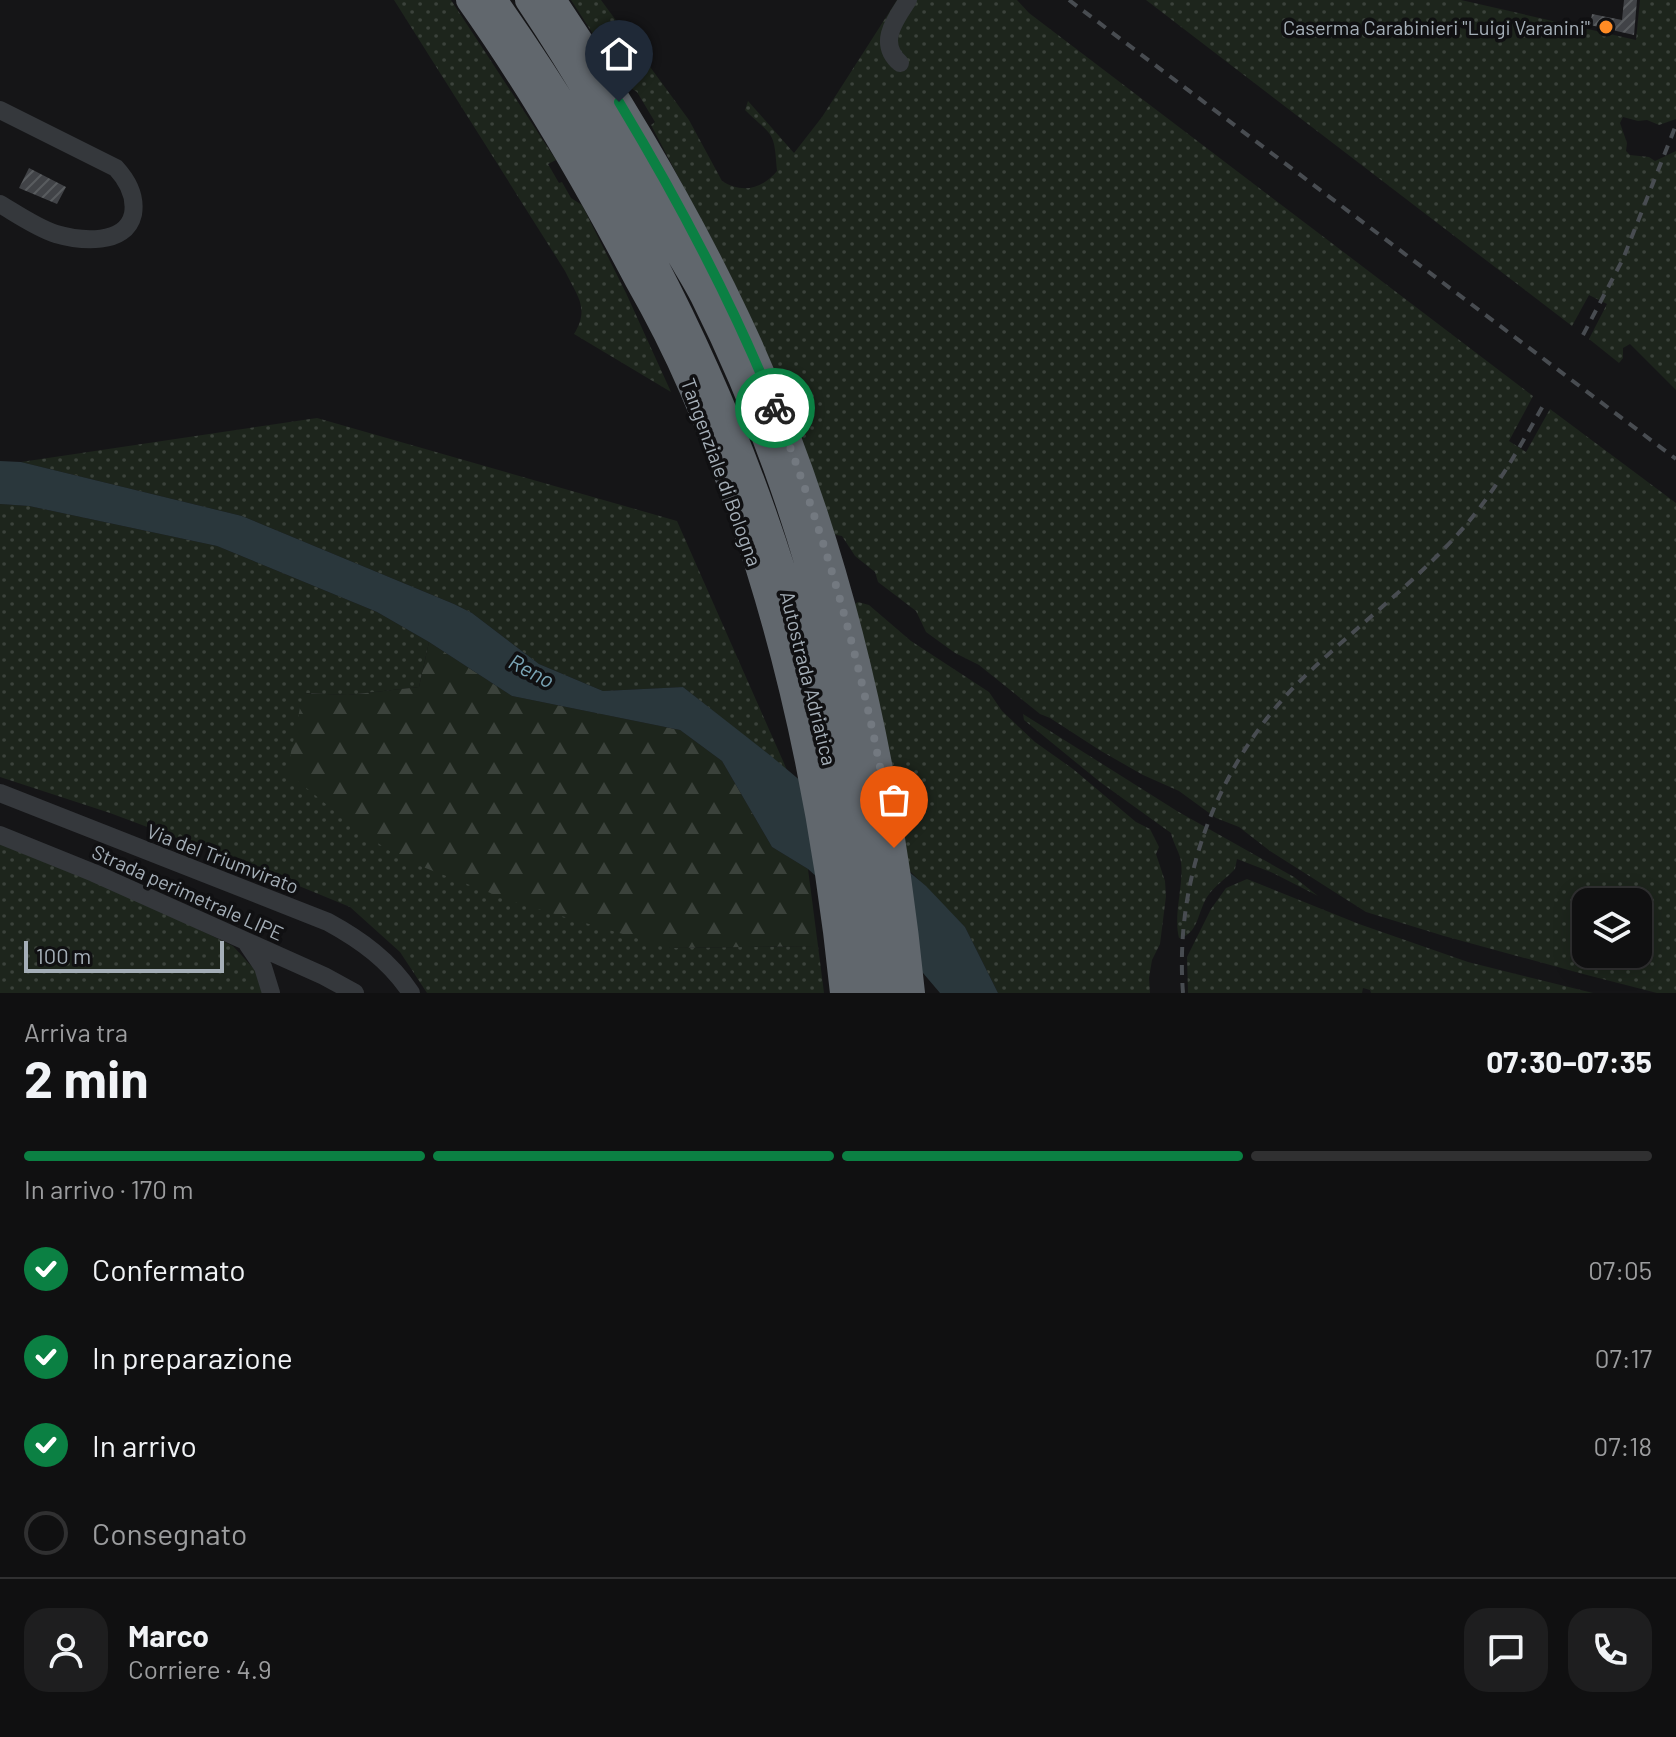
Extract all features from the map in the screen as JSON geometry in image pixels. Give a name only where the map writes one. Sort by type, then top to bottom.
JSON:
[{"type":"highway","name":"Tangenziale di Bologna","points":[[469,0],[548,118],[664,326],[721,461],[771,608],[791,683],[822,834],[843,993]]},
{"type":"highway","name":"Autostrada Adriatica","points":[[494,0],[604,171],[697,347],[753,482],[800,630],[819,705],[848,856],[865,993]]},
{"type":"highway","name":"Autostrada Adriatica","points":[[528,0],[627,157],[703,294],[734,364],[787,502],[832,650],[850,725],[867,817],[891,993]]},
{"type":"highway","points":[[553,0],[652,158],[737,318],[817,523],[859,671],[890,823],[912,993]]},
{"type":"street","points":[[900,63],[892,53],[888,36],[908,0]]},
{"type":"street","points":[[0,110],[116,168],[125,178],[134,206],[128,225],[119,233],[95,239],[55,234],[0,204]]},
{"type":"street","name":"Via del Triumvirato","points":[[0,793],[328,922],[372,950],[389,965],[411,993]]},
{"type":"street","name":"Strada perimetrale LIPE","points":[[0,835],[94,873],[324,976],[355,993]]},
{"type":"street","points":[[246,943],[263,967],[271,993]]},
{"type":"green space","points":[[394,0],[451,0],[556,160],[548,164],[559,183],[562,182],[571,198],[582,205],[671,392],[574,334],[581,317],[580,302],[565,271]]},
{"type":"green space","points":[[571,0],[601,0],[689,120],[722,181],[751,188],[765,182],[777,171],[771,136],[745,110],[748,101],[794,153],[822,117],[897,0],[1017,0],[1029,13],[1533,396],[1509,441],[1526,452],[1550,409],[1676,503],[1676,993],[1657,993],[1583,974],[1366,912],[1270,851],[1239,827],[1216,818],[1179,791],[1143,775],[1040,714],[979,665],[955,653],[926,632],[916,611],[878,582],[875,572],[855,556],[842,536],[831,534],[715,247],[651,125],[655,122],[637,92],[626,85]]},
{"type":"green space","points":[[1146,0],[1461,0],[1636,40],[1640,0],[1676,0],[1676,119],[1659,125],[1623,117],[1620,123],[1627,143],[1626,151],[1630,155],[1649,157],[1655,161],[1676,151],[1676,390],[1630,344],[1623,348],[1623,358],[1619,363],[1589,339],[1607,304],[1589,295],[1572,326]]},
{"type":"green space","points":[[317,418],[677,521],[787,770],[683,687],[603,691],[539,664],[472,613],[454,604],[242,516],[21,462]]},
{"type":"green space","points":[[0,504],[29,506],[217,546],[377,612],[429,642],[419,687],[348,695],[303,693],[670,948],[818,946],[824,993],[427,993],[400,952],[350,907],[110,813],[0,777]]},
{"type":"green space","points":[[858,602],[869,605],[911,641],[989,692],[1002,711],[1035,742],[1073,769],[1136,822],[1150,829],[1159,847],[1156,854],[1165,881],[1166,896],[1160,944],[1152,960],[1149,978],[1150,993],[998,993],[965,927],[909,870],[853,605]]},
{"type":"green space","points":[[429,642],[512,696],[680,730],[722,761],[772,847],[808,869],[818,946],[670,948],[511,901],[402,859],[355,828],[287,772],[303,693],[348,695],[419,687]]},
{"type":"green space","points":[[1023,714],[1177,811],[1294,877],[1318,896],[1237,859],[1235,869],[1207,897],[1194,927],[1179,938],[1177,919],[1181,862],[1171,833],[1100,782],[1024,720]]},
{"type":"green space","points":[[0,842],[115,889],[233,946],[256,971],[262,993],[0,993]]},
{"type":"green space","points":[[1247,879],[1359,924],[1468,962],[1593,993],[1371,993],[1363,988],[1362,993],[1188,993],[1187,957],[1211,909],[1226,888]]},
{"type":"water","name":"Reno","points":[[0,461],[21,462],[242,516],[454,604],[472,613],[539,664],[603,691],[683,687],[926,886],[965,927],[998,993],[940,993],[923,973],[808,869],[772,847],[722,761],[680,730],[512,696],[377,612],[217,546],[29,506],[0,504]]},
{"type":"building","points":[[1624,0],[1637,0],[1634,35],[1590,25],[1592,14],[1622,20]]},
{"type":"building","points":[[29,168],[66,187],[57,204],[19,188]]},
{"type":"railway","points":[[1069,0],[1676,459]]},
{"type":"railway","points":[[1583,335],[1623,259],[1676,125]]},
{"type":"railway","points":[[1183,993],[1182,950],[1186,907],[1195,864],[1225,784],[1247,747],[1272,712],[1301,680],[1420,573],[1470,520],[1504,472],[1544,404]]},
{"type":"way so far","points":[[775,408],[817,523],[839,597],[876,746],[894,848]]},
{"type":"place","name":"Caserma Carabinieri \"Luigi Varanini\"","points":[[1606,27]]},
{"type":"route","points":[[619,102],[671,192],[737,318],[775,408]]}]
